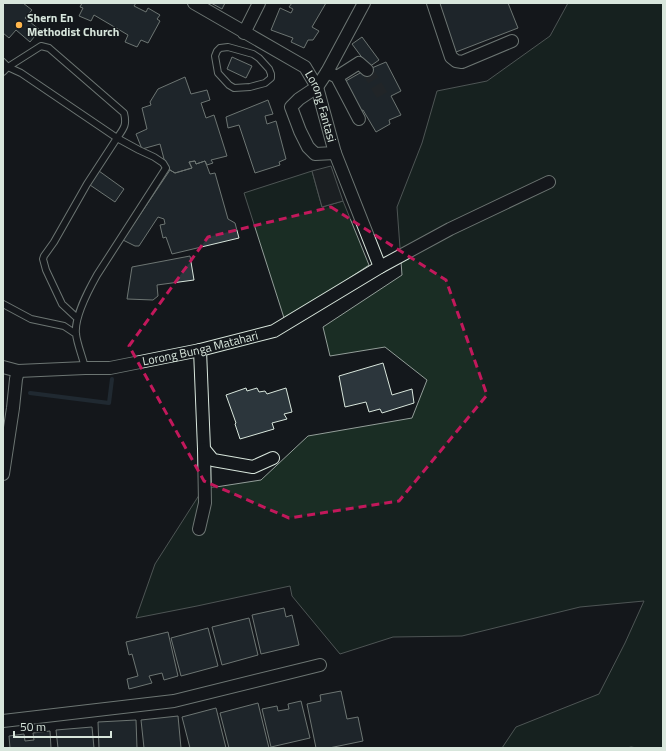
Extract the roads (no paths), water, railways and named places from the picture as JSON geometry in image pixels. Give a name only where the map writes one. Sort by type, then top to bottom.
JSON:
[{"type":"street","name":"Lorong Fantasi","points":[[194,3],[304,67],[317,86],[335,154],[380,267]]},
{"type":"street","points":[[244,33],[259,3]]},
{"type":"street","points":[[332,75],[364,3]]},
{"type":"street","points":[[433,3],[451,57],[456,61],[462,62],[512,41]]},
{"type":"street","points":[[335,154],[315,154],[308,147],[291,107],[299,99],[332,75],[358,63],[367,70]]},
{"type":"street","points":[[332,75],[359,118]]},
{"type":"street","name":"Lorong Bunga Matahari","points":[[3,367],[18,371],[110,368],[200,350],[274,330],[380,267],[450,229],[549,182]]},
{"type":"street","points":[[199,529],[205,503],[200,350]]},
{"type":"street","points":[[3,474],[18,371]]},
{"type":"street","points":[[204,449],[214,460],[253,467],[273,458]]},
{"type":"street","points":[[3,721],[174,701],[320,665]]},
{"type":"lane","points":[[3,72],[8,67],[41,46],[49,48],[124,113],[126,120],[125,127],[87,184],[43,259],[46,270],[62,304],[77,318]]},
{"type":"lane","points":[[228,46],[253,54],[259,58],[268,68],[271,78],[265,83],[250,87],[234,88],[229,85],[218,73],[215,56],[220,48],[228,46]]},
{"type":"lane","points":[[259,58],[267,46]]},
{"type":"lane","points":[[3,62],[8,67],[22,73],[117,138],[154,157],[163,163],[166,168],[89,289],[77,318],[76,334],[85,368]]},
{"type":"lane","points":[[3,304],[31,319],[64,326],[76,334]]},
{"type":"waterway","points":[[30,393],[109,403],[112,379]]},
{"type":"tunnel","points":[[367,70],[382,95]]},
{"type":"place","name":"Shern En Methodist Church","points":[[19,25]]}]
